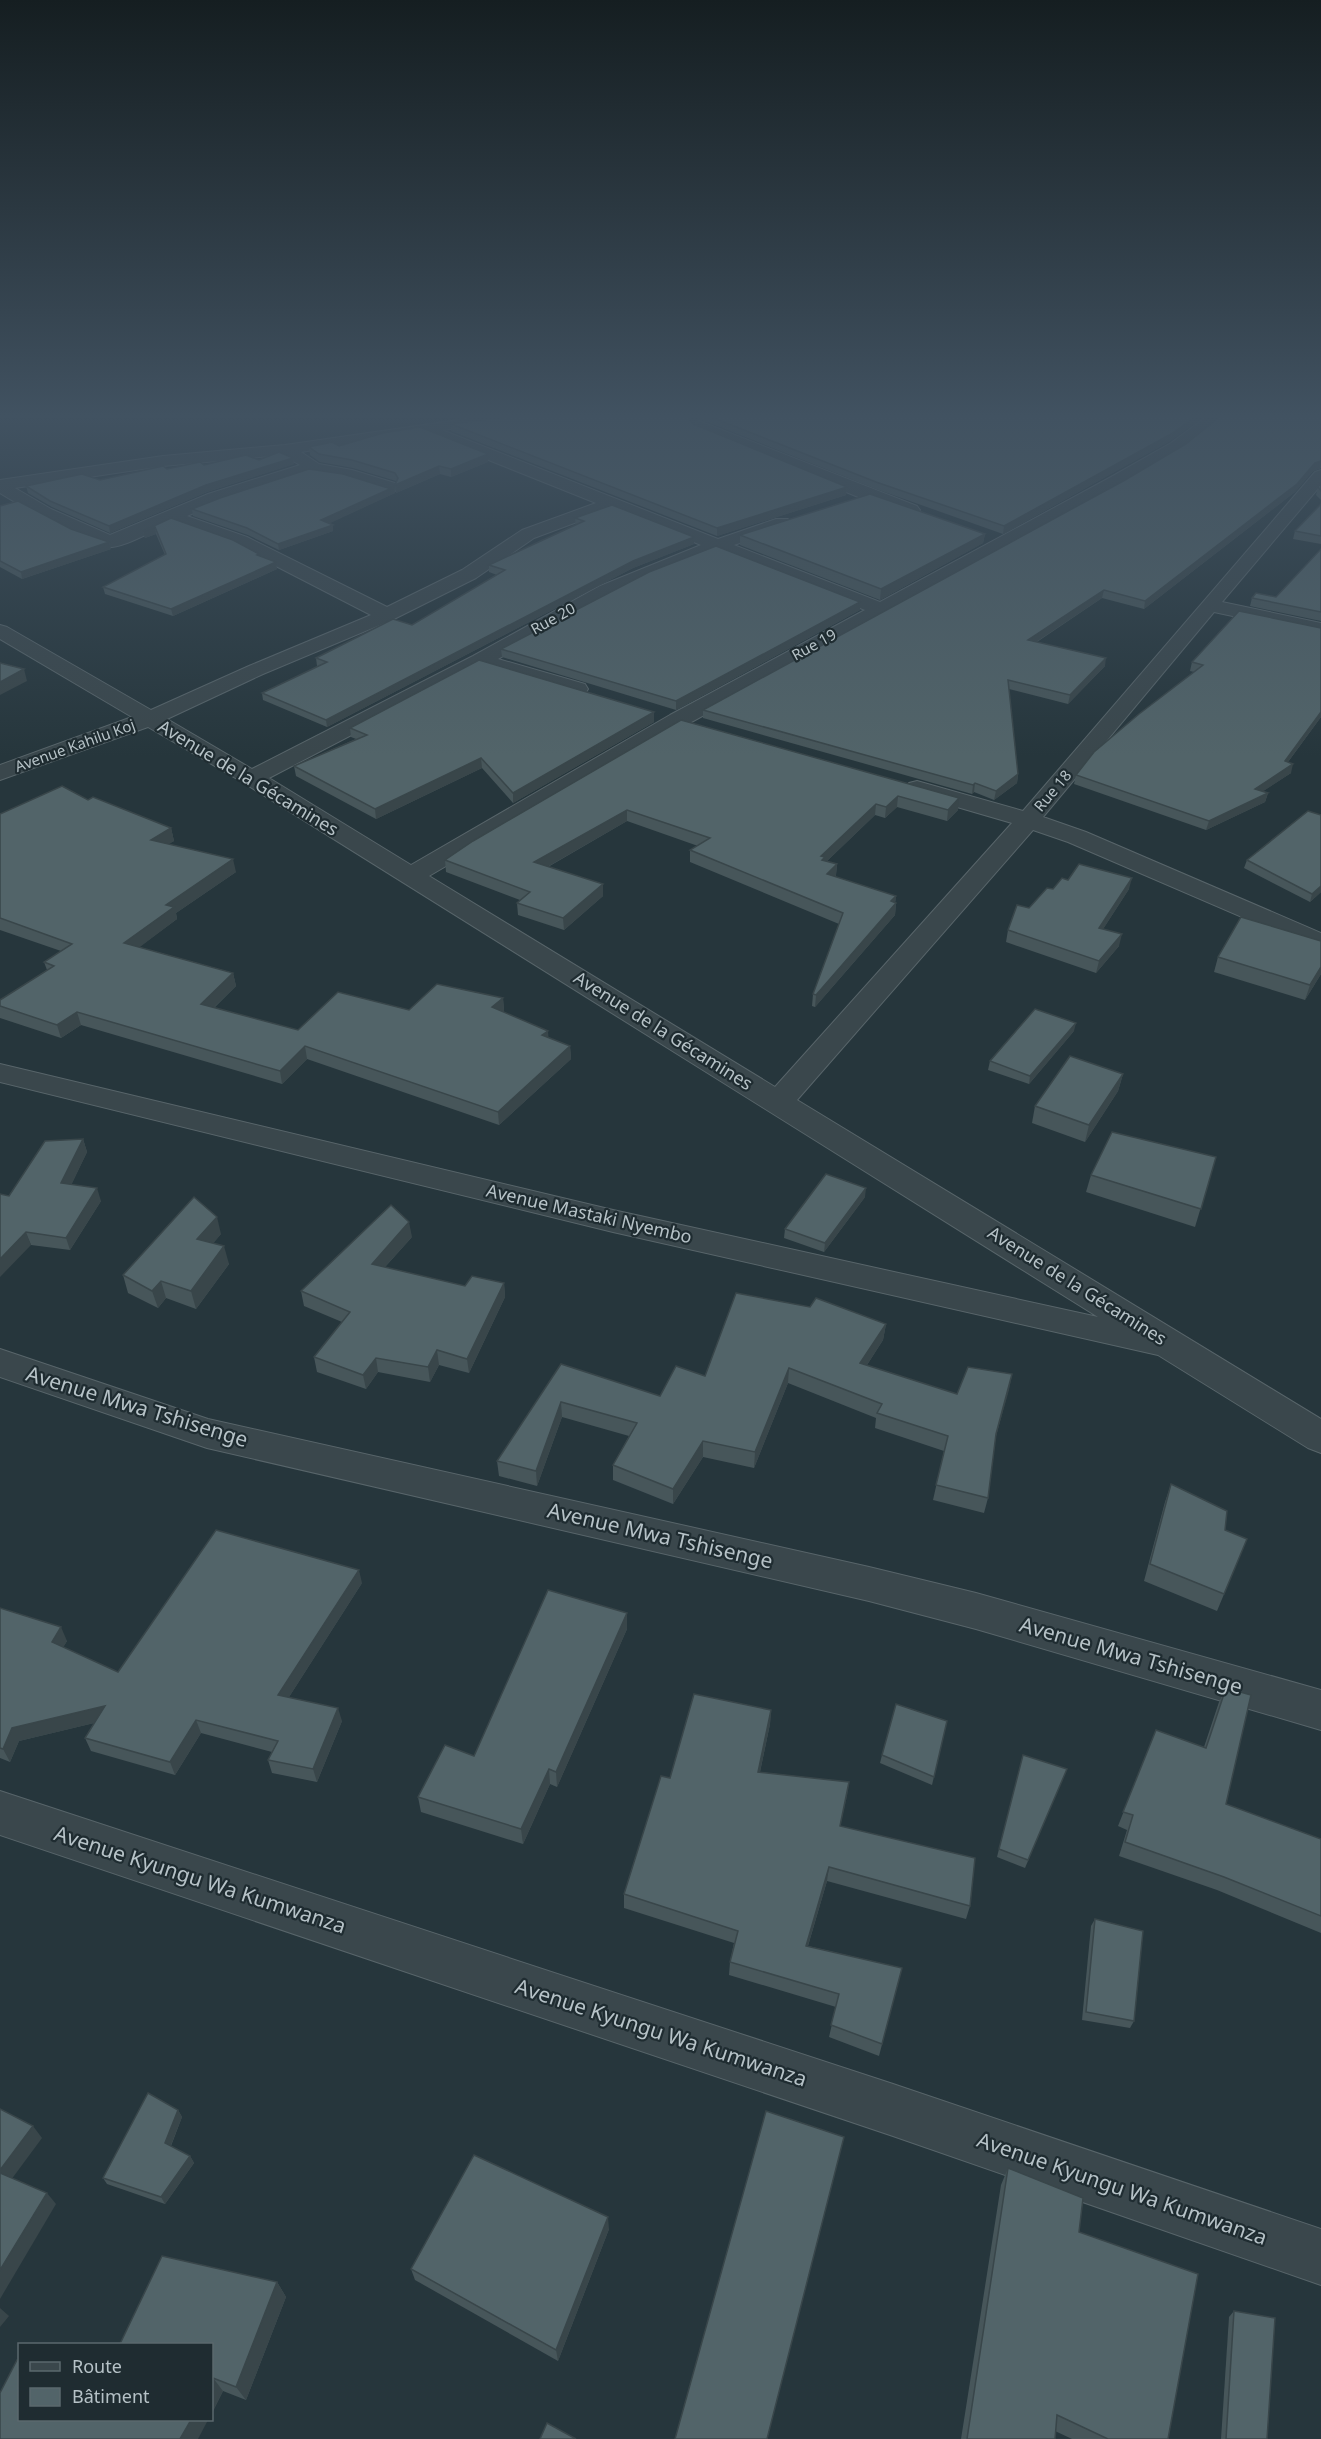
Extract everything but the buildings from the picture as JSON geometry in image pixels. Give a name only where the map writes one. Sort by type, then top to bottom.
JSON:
[{"type":"street","points":[[78,529],[105,542],[122,539],[144,529]]},
{"type":"street","points":[[206,529],[250,545],[387,615]]},
{"type":"street","name":"Avenue Kahilu Koj","points":[[0,773],[149,719],[256,670],[387,615],[469,574],[528,534],[542,529]]},
{"type":"street","points":[[676,529],[879,609]]},
{"type":"street","name":"Rue 20","points":[[252,778],[480,660],[607,590],[717,544],[764,529]]},
{"type":"street","name":"Rue 19","points":[[410,876],[678,720],[1027,529]]},
{"type":"street","name":"Rue 18","points":[[778,1102],[1028,820],[1274,529]]},
{"type":"street","points":[[981,534],[1003,542]]},
{"type":"street","points":[[1209,604],[1321,630]]},
{"type":"street","name":"Avenue de la Gécamines","points":[[0,631],[252,778],[1321,1438]]},
{"type":"street","points":[[480,660],[601,697]]},
{"type":"street","points":[[645,710],[712,730]]},
{"type":"street","points":[[893,781],[1028,820],[1077,837],[1321,943]]},
{"type":"street","name":"Avenue Mastaki Nyembo","points":[[0,1073],[613,1221],[1180,1349]]},
{"type":"street","name":"Avenue Mwa Tshisenge","points":[[0,1363],[207,1433],[869,1584],[976,1611],[1321,1710]]},
{"type":"street","name":"Avenue Kyungu Wa Kumwanza","points":[[0,1813],[882,2107],[1321,2257]]}]
